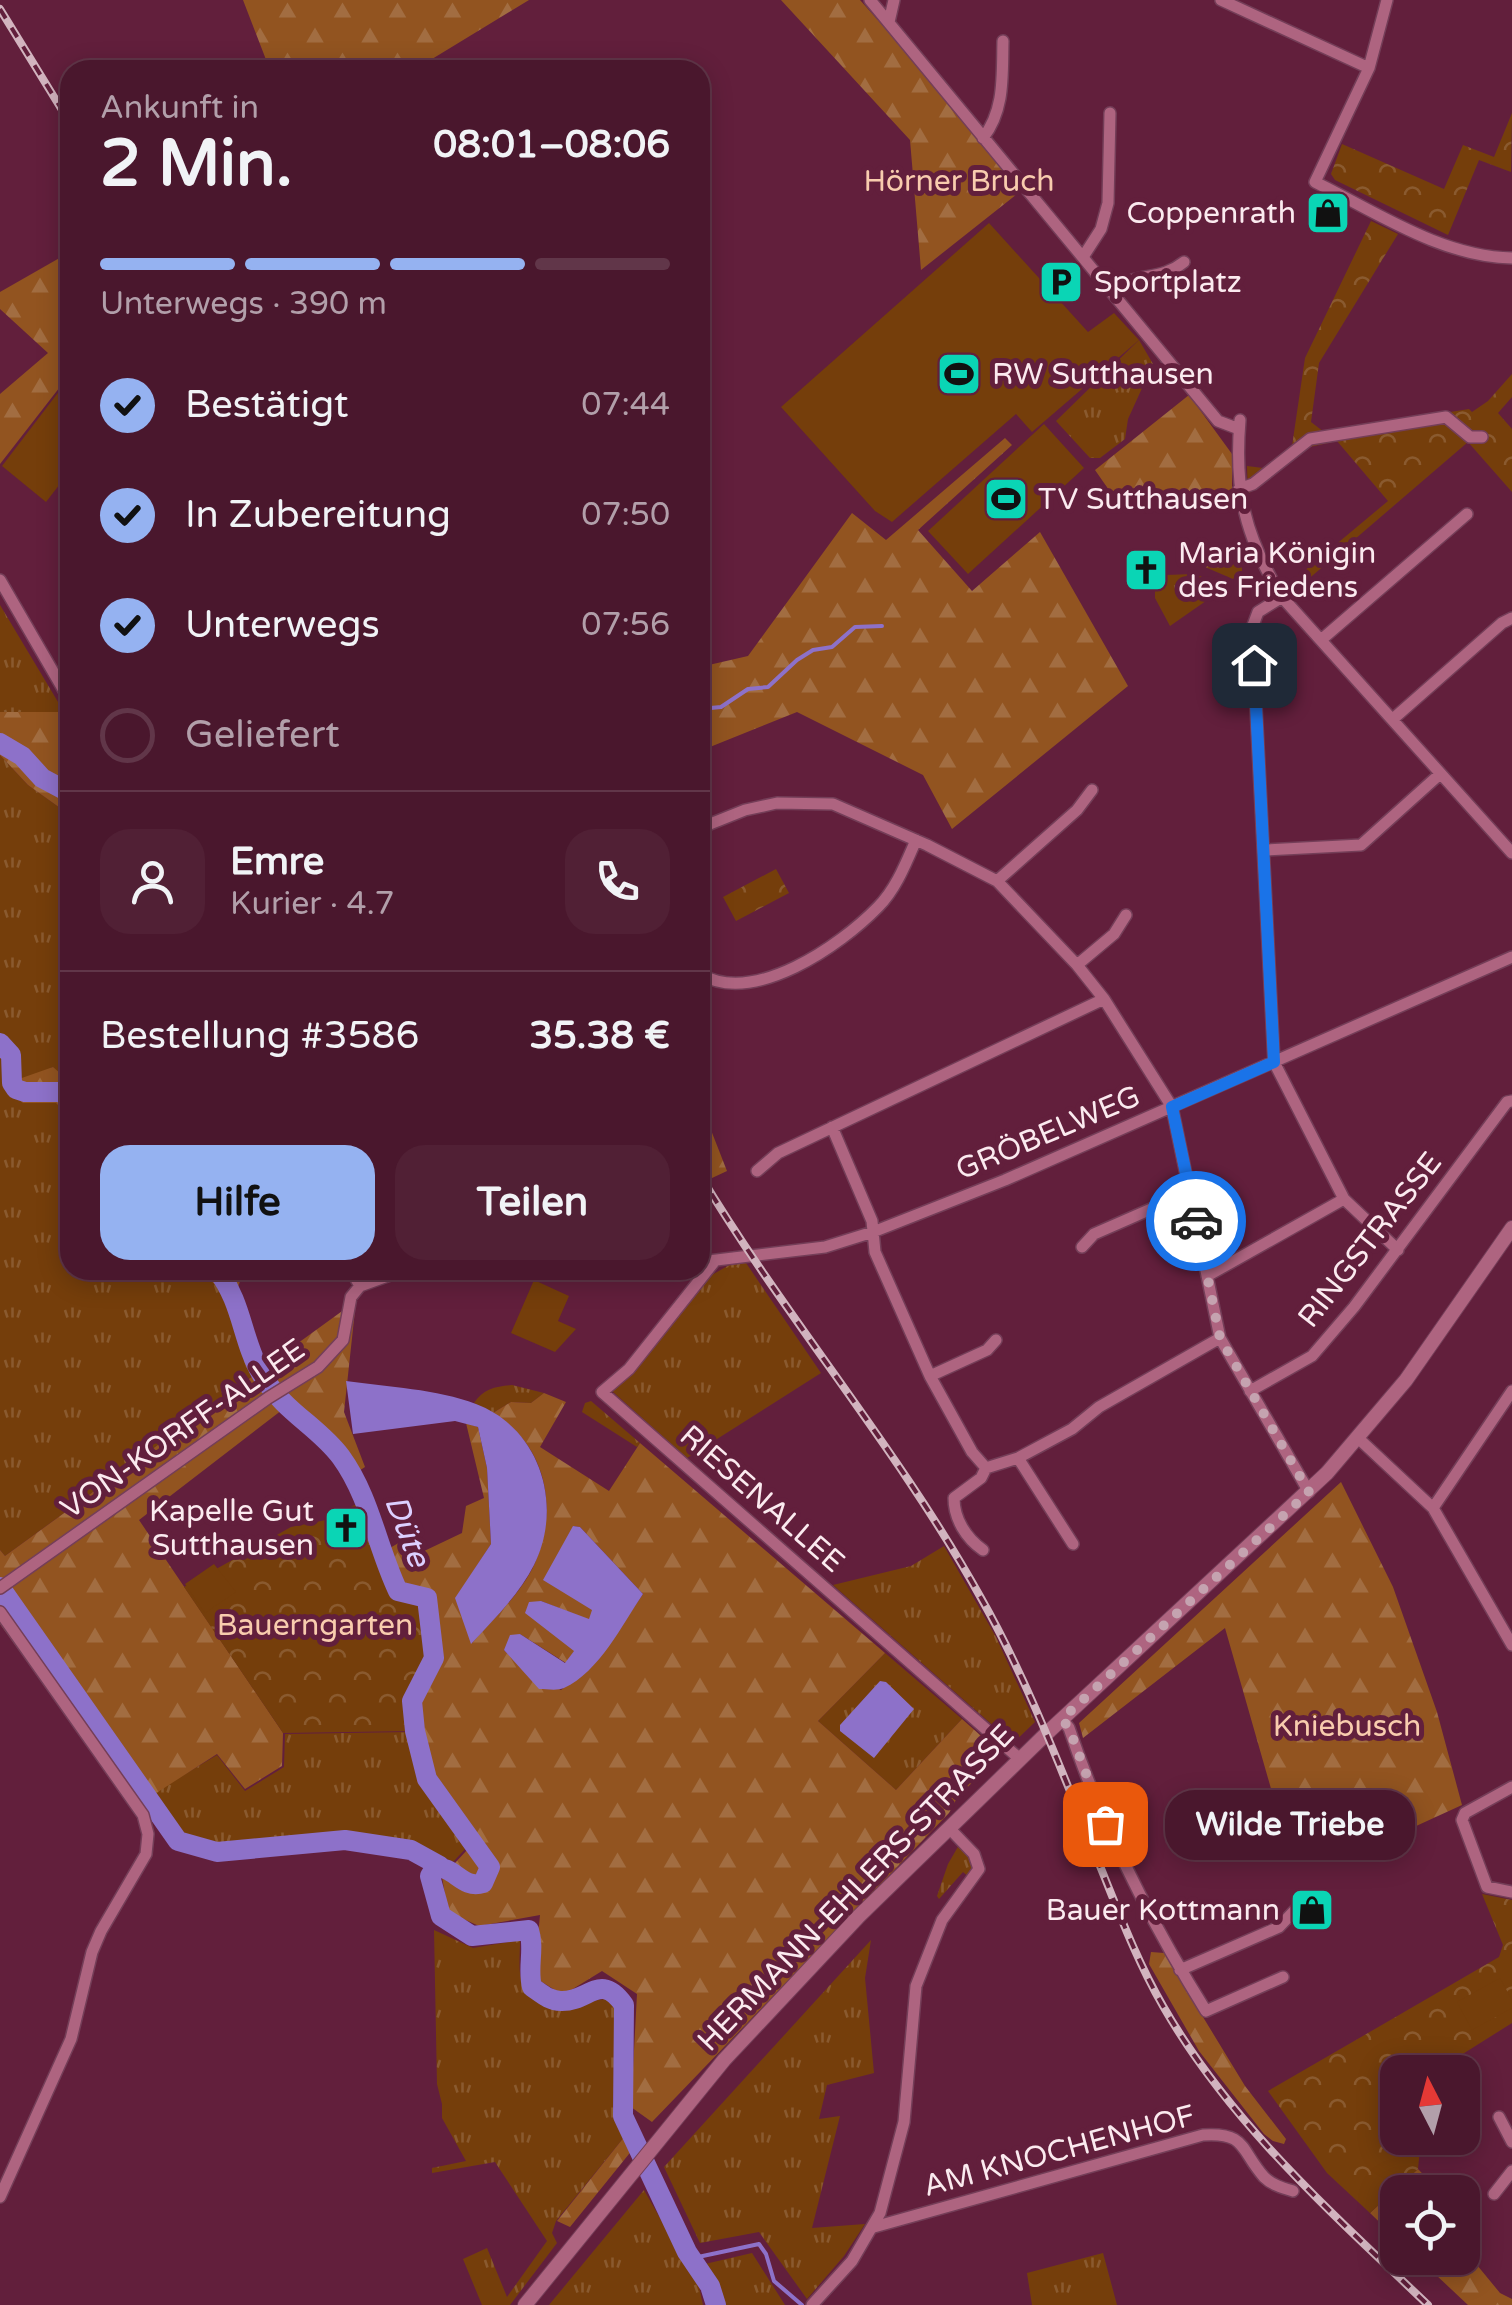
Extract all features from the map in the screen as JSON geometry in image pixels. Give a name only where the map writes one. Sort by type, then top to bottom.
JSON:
[{"type":"street","points":[[870,0],[1218,421],[1240,425],[1239,489],[1250,538],[1282,597],[1512,853]]},
{"type":"street","points":[[889,22],[894,0]]},
{"type":"street","points":[[1222,0],[1370,68]]},
{"type":"street","points":[[1388,0],[1370,68],[1315,182],[1440,242],[1467,252],[1512,258]]},
{"type":"street","points":[[982,138],[996,122],[1003,41]]},
{"type":"street","points":[[1083,257],[1101,229],[1108,203],[1110,113]]},
{"type":"street","points":[[1111,290],[1139,275],[1158,276],[1173,271],[1184,262]]},
{"type":"street","points":[[1239,489],[1253,484],[1310,439],[1446,418],[1465,434],[1482,437]]},
{"type":"street","points":[[1321,640],[1467,514]]},
{"type":"street","points":[[0,580],[60,684]]},
{"type":"street","points":[[1282,597],[1258,612],[1252,628],[1274,1062],[1344,1199],[1398,1250]]},
{"type":"street","points":[[1393,718],[1512,618]]},
{"type":"street","points":[[1264,850],[1361,845],[1440,774]]},
{"type":"street","points":[[998,882],[1077,810],[1092,790]]},
{"type":"street","points":[[710,824],[762,806],[805,801],[833,804],[998,882],[1077,965],[1104,999],[1172,1107],[1220,1338],[1309,1492]]},
{"type":"street","points":[[710,978],[728,984],[750,983],[770,978],[816,954],[880,906],[904,870],[916,840]]},
{"type":"street","points":[[1077,965],[1114,934],[1126,915]]},
{"type":"street","name":"GRÖBELWEG","points":[[710,1262],[825,1247],[873,1232],[1005,1180],[1512,958]]},
{"type":"street","points":[[756,1171],[778,1153],[1104,999]]},
{"type":"street","name":"RINGSTRASSE","points":[[1250,1391],[1312,1356],[1512,1100]]},
{"type":"street","points":[[832,1127],[872,1221],[875,1252],[930,1376],[972,1452],[986,1468]]},
{"type":"street","points":[[1082,1248],[1094,1234],[1190,1192]]},
{"type":"street","points":[[1207,1276],[1344,1199]]},
{"type":"street","name":"HERMANN-EHLERS-STRASSE","points":[[525,2305],[659,2138],[769,2010],[858,1916],[1020,1758],[1309,1492],[1406,1380],[1512,1228]]},
{"type":"street","name":"RIESENALLEE","points":[[710,1267],[714,1262]]},
{"type":"street","points":[[357,1280],[360,1286],[376,1280]]},
{"type":"street","name":"RIESENALLEE","points":[[700,1280],[629,1369],[602,1392],[1020,1758]]},
{"type":"street","name":"VON-KORFF-ALLEE","points":[[4,1585],[268,1398],[318,1367],[342,1340],[351,1296],[360,1286]]},
{"type":"street","points":[[984,1550],[971,1542],[954,1512],[954,1498],[981,1478],[986,1468],[1018,1458],[1072,1429],[1099,1407],[1220,1338]]},
{"type":"street","points":[[930,1376],[987,1350],[996,1340]]},
{"type":"street","points":[[1433,1508],[1512,1391]]},
{"type":"street","points":[[1358,1438],[1433,1508],[1507,1620],[1512,1645]]},
{"type":"street","points":[[1018,1458],[1073,1544]]},
{"type":"street","points":[[0,1612],[143,1815],[148,1834],[141,1864],[119,1895],[92,1952],[71,2038],[0,2196]]},
{"type":"street","points":[[1062,1719],[1119,1855],[1206,2011],[1283,1977]]},
{"type":"street","points":[[1512,1787],[1465,1813],[1462,1820],[1487,1888],[1512,1892]]},
{"type":"street","points":[[812,2305],[852,2261],[874,2227],[904,2122],[916,1986],[942,1920],[978,1869],[974,1854],[950,1830]]},
{"type":"street","points":[[1180,1970],[1279,1927],[1297,1908]]},
{"type":"street","points":[[1498,2117],[1512,2142]]},
{"type":"street","name":"AM KNOCHENHOF","points":[[874,2227],[1204,2134],[1235,2137],[1265,2178],[1293,2191]]},
{"type":"street","points":[[1494,2194],[1512,2171]]},
{"type":"green space","points":[[243,0],[529,0],[430,60],[266,60]]},
{"type":"green space","name":"Hörner Bruch","points":[[781,0],[860,0],[1026,187],[921,270],[910,140]]},
{"type":"green space","points":[[1512,113],[1511,172],[1479,160],[1448,235],[1335,180],[1331,174],[1342,144],[1444,189],[1463,145],[1494,157]]},
{"type":"green space","points":[[1371,221],[1398,234],[1319,363],[1311,422],[1324,432],[1469,409],[1472,412],[1488,401],[1512,374],[1512,397],[1498,413],[1512,429],[1512,492],[1468,442],[1291,594],[1285,587],[1388,501],[1337,441],[1310,447],[1248,494],[1247,466],[1263,468],[1292,446],[1305,358]]},
{"type":"green space","name":"RW Sutthausen","points":[[989,223],[1088,332],[1114,313],[1139,340],[1032,432],[1016,414],[892,522],[875,511],[781,407]]},
{"type":"green space","points":[[60,258],[60,387],[0,464],[0,394],[48,353],[0,309],[0,292]]},
{"type":"green space","points":[[1139,340],[1153,364],[1128,419],[1125,439],[1100,458],[1090,458],[1056,421]]},
{"type":"green space","points":[[60,390],[60,484],[46,502],[2,466]]},
{"type":"green space","points":[[1189,395],[1232,454],[1232,496],[1118,503],[1095,470]]},
{"type":"green space","name":"TV Sutthausen","points":[[1044,424],[1084,468],[968,574],[928,531]]},
{"type":"green space","points":[[1005,438],[1012,445],[918,530],[972,591],[1040,532],[1128,686],[952,829],[923,775],[797,712],[710,747],[710,665],[748,656],[852,513],[886,540]]},
{"type":"green space","points":[[1241,550],[1242,571],[1233,579],[1205,567],[1205,551]]},
{"type":"green space","points":[[1194,574],[1223,589],[1170,626],[1155,598],[1155,583],[1166,582],[1166,575]]},
{"type":"green space","points":[[0,605],[60,705],[60,712],[0,712]]},
{"type":"green space","points":[[0,712],[60,712],[60,808],[28,785],[0,755]]},
{"type":"green space","points":[[0,755],[28,785],[60,808],[60,1074],[52,1067],[23,1103],[56,1103],[60,1107],[60,1280],[211,1280],[241,1313],[259,1371],[5,1556],[0,1550]]},
{"type":"green space","points":[[776,869],[789,893],[736,921],[723,897]]},
{"type":"green space","points":[[53,1067],[60,1073],[60,1107],[56,1103],[23,1103],[2,1085]]},
{"type":"green space","points":[[710,1128],[727,1171],[712,1178],[710,1174]]},
{"type":"green space","points":[[746,1263],[821,1373],[687,1458],[612,1391],[633,1373],[710,1276],[731,1264]]},
{"type":"green space","points":[[211,1280],[240,1280],[237,1290],[221,1292]]},
{"type":"green space","points":[[534,1280],[569,1296],[558,1321],[576,1329],[555,1352],[511,1333]]},
{"type":"green space","points":[[356,1301],[344,1412],[365,1467],[351,1476],[282,1410],[139,1520],[283,1733],[282,1766],[245,1789],[217,1754],[133,1808],[0,1624],[0,1550],[5,1556]]},
{"type":"green space","points":[[512,1385],[544,1393],[531,1403],[511,1402],[493,1413],[474,1403],[490,1389]]},
{"type":"green space","points":[[544,1393],[566,1402],[540,1447],[609,1491],[640,1443],[885,1653],[818,1721],[896,1790],[962,1719],[999,1755],[957,1798],[949,1813],[652,2122],[631,2107],[637,1994],[602,1971],[563,1995],[534,1977],[540,1915],[479,1926],[448,1912],[442,1877],[468,1849],[437,1793],[419,1733],[415,1702],[436,1659],[429,1597],[398,1587],[383,1552],[402,1541],[420,1553],[462,1533],[466,1506],[484,1498],[466,1423],[478,1427],[487,1468],[491,1544],[456,1598],[472,1643],[522,1585],[542,1542],[546,1499],[536,1460],[511,1426],[493,1413],[511,1402],[531,1403]],"holes":[[[573,1526],[580,1527],[643,1594],[598,1660],[561,1690],[524,1670],[504,1650],[520,1634],[566,1663],[575,1650],[541,1601],[589,1620],[593,1610]]]},
{"type":"green space","points":[[591,1401],[640,1443],[637,1447],[582,1412],[585,1403]]},
{"type":"green space","name":"Kniebusch","points":[[1341,1482],[1393,1587],[1437,1712],[1462,1805],[1355,1854],[1339,1820],[1286,1841],[1225,1628],[1083,1738],[1079,1723]]},
{"type":"green space","name":"Bauerngarten","points":[[362,1501],[396,1593],[425,1600],[430,1657],[409,1701],[412,1731],[283,1733],[184,1587],[291,1527],[326,1520]]},
{"type":"green space","points":[[944,1546],[996,1637],[1035,1722],[1013,1743],[833,1585],[911,1566]]},
{"type":"green space","name":"Bauerngarten","points":[[214,1564],[236,1592],[205,1613],[185,1584]]},
{"type":"green space","points":[[885,1653],[962,1719],[896,1790],[818,1721]]},
{"type":"green space","points":[[408,1732],[420,1784],[466,1848],[453,1862],[413,1841],[345,1831],[218,1845],[181,1833],[155,1792],[217,1755],[245,1791],[284,1767],[285,1734]]},
{"type":"green space","points":[[959,1845],[971,1860],[971,1872],[969,1877],[963,1872],[939,1899],[948,1864]]},
{"type":"green space","points":[[1482,1894],[1512,1900],[1512,2023],[1461,2055],[1380,2055],[1380,2155],[1419,2155],[1418,2169],[1411,2175],[1380,2175],[1380,2204],[1370,2213],[1327,2173],[1268,2091],[1499,1957],[1503,1945]]},
{"type":"green space","points":[[434,1930],[473,1948],[520,1940],[523,1984],[543,2004],[566,2010],[605,1999],[612,2000],[618,2010],[613,2108],[625,2136],[556,2221],[552,2233],[557,2243],[510,2305],[482,2305],[463,2259],[487,2248],[507,2297],[547,2241],[495,2162],[432,2173],[432,2168],[466,2161],[442,2118],[437,2084]]},
{"type":"green space","points":[[871,1940],[865,1978],[874,2073],[827,2085],[819,2119],[840,2116],[812,2228],[865,2224],[807,2299],[759,2232],[700,2243],[664,2167]]},
{"type":"green space","points":[[1151,1952],[1164,1953],[1245,2086],[1286,2139],[1284,2144],[1264,2134],[1199,2051],[1149,1964]]},
{"type":"green space","points":[[1500,1978],[1512,2008],[1472,2030],[1457,2002]]},
{"type":"green space","points":[[625,2136],[633,2149],[570,2227],[557,2221]]},
{"type":"green space","points":[[644,2190],[699,2287],[703,2305],[549,2305]]},
{"type":"green space","points":[[1380,2204],[1380,2223],[1370,2213]]},
{"type":"green space","points":[[752,2253],[785,2305],[725,2305],[705,2264]]},
{"type":"green space","points":[[1103,2253],[1117,2305],[1032,2305],[1027,2273]]},
{"type":"green space","points":[[1480,2269],[1500,2293],[1512,2299],[1512,2305],[1468,2305],[1436,2275],[1480,2275]]},
{"type":"shaded area","points":[[346,1381],[429,1392],[476,1404],[498,1415],[516,1431],[540,1471],[547,1518],[534,1565],[521,1587],[471,1644],[455,1598],[491,1544],[487,1468],[478,1427],[455,1421],[353,1434]]},
{"type":"shaded area","points":[[573,1526],[580,1527],[643,1594],[609,1647],[588,1671],[564,1688],[539,1689],[504,1650],[510,1635],[520,1634],[565,1663],[574,1651],[525,1613],[529,1602],[541,1601],[589,1619],[592,1610],[543,1580]]},
{"type":"shaded area","points":[[880,1681],[886,1682],[914,1709],[874,1758],[840,1731],[840,1725]]},
{"type":"waterway","points":[[710,708],[721,707],[748,689],[768,687],[797,660],[813,650],[832,647],[855,627],[882,626]]},
{"type":"waterway","name":"Düte","points":[[0,743],[22,756],[42,778],[60,788]]},
{"type":"waterway","name":"Düte","points":[[0,1043],[11,1055],[12,1083],[16,1089],[60,1092]]},
{"type":"waterway","name":"Düte","points":[[224,1280],[262,1375],[281,1399],[332,1446],[351,1472],[398,1591],[427,1598],[434,1658],[412,1701],[415,1731],[427,1779],[490,1867],[483,1883],[476,1884],[435,1868],[430,1876],[441,1916],[472,1936],[529,1930],[532,1987],[549,1998],[571,2000],[601,1989],[616,1995],[624,2005],[623,2116],[687,2252],[710,2286],[716,2305]]},
{"type":"waterway","name":"Düte","points":[[0,1587],[178,1841],[217,1852],[345,1840],[411,1850],[440,1866]]},
{"type":"waterway","points":[[687,2252],[698,2257],[759,2244],[774,2281],[802,2305]]},
{"type":"railway","points":[[0,9],[60,107]]},
{"type":"railway","points":[[710,1191],[915,1490],[981,1598],[1044,1727],[1136,1952],[1190,2049],[1284,2164],[1428,2305]]},
{"type":"way so far","points":[[1105,1824],[1069,1728],[1062,1719],[1309,1492],[1220,1338],[1196,1221]]},
{"type":"place","name":"Coppenrath","points":[[1328,213]]},
{"type":"place","name":"Sportplatz","points":[[1061,282]]},
{"type":"place","name":"RW Sutthausen","points":[[959,374]]},
{"type":"place","name":"TV Sutthausen","points":[[1006,499]]},
{"type":"place","name":"Maria Königin des Friedens","points":[[1146,570]]},
{"type":"place","name":"Kapelle Gut Sutthausen","points":[[346,1528]]},
{"type":"place","name":"Wilde Triebe","points":[[1105,1824]]},
{"type":"place","name":"Bauer Kottmann","points":[[1312,1910]]},
{"type":"route","points":[[1196,1221],[1172,1107],[1274,1062],[1254,665]]}]
